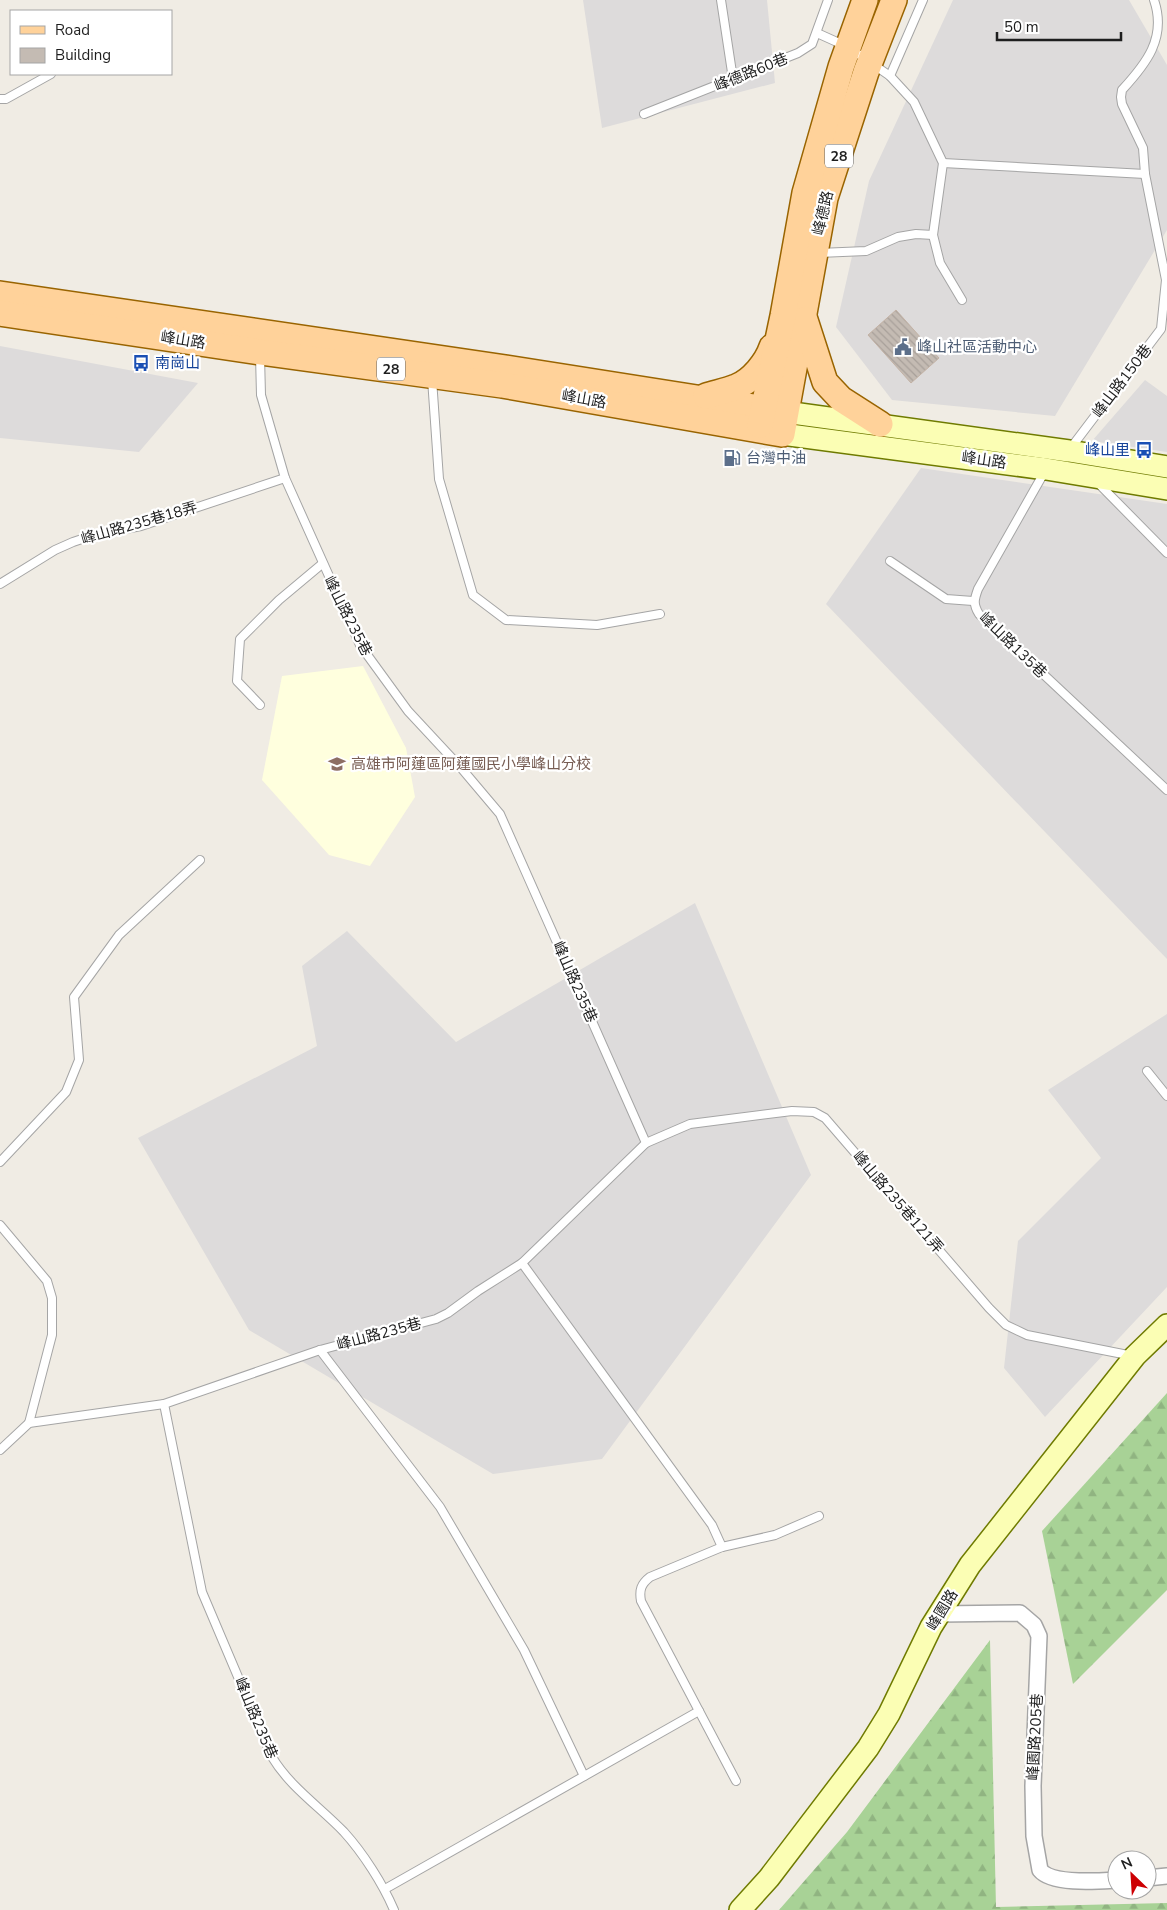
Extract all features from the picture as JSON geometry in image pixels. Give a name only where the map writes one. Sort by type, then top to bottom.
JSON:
[{"type":"main road","name":"峰德路","points":[[794,317],[804,193],[848,48],[866,0]]},
{"type":"main road","name":"峰德路","points":[[772,421],[794,317],[814,253],[825,198],[870,62],[894,0]]},
{"type":"main road","name":"峰山路","points":[[0,294],[432,375],[772,421]]},
{"type":"main road","name":"峰山路","points":[[0,313],[261,342],[699,398],[772,421]]},
{"type":"main road","points":[[699,398],[738,387],[768,357],[794,317]]},
{"type":"main road","points":[[794,317],[824,382],[840,399],[880,424]]},
{"type":"street","name":"峰山路","points":[[772,421],[880,424],[1069,451],[1092,466],[1167,489]]},
{"type":"street","name":"峰山路","points":[[772,421],[1046,469],[1092,466],[1167,467]]},
{"type":"street","name":"峰園路","points":[[740,1910],[769,1878],[868,1748],[889,1714],[931,1627],[970,1565],[1136,1356],[1167,1325]]},
{"type":"street","name":"峰園路205巷","points":[[939,1614],[1020,1613],[1034,1625],[1040,1636],[1033,1786],[1034,1836],[1040,1870],[1044,1874],[1066,1880],[1107,1880]]},
{"type":"lane","points":[[721,0],[733,79]]},
{"type":"lane","name":"峰德路60巷","points":[[644,114],[798,53],[812,44],[828,0]]},
{"type":"lane","points":[[890,76],[923,0]]},
{"type":"lane","name":"峰山路150巷","points":[[1069,451],[1164,328],[1166,280],[1146,174],[1143,148],[1122,104],[1121,97],[1122,90],[1154,55],[1158,46],[1162,26],[1159,8],[1154,0]]},
{"type":"lane","points":[[817,33],[848,48],[890,76],[914,102],[944,162],[933,235],[940,263],[962,300]]},
{"type":"lane","points":[[0,99],[6,99],[49,75]]},
{"type":"lane","points":[[944,162],[1146,174]]},
{"type":"lane","points":[[814,253],[866,251],[898,238],[916,234],[933,235]]},
{"type":"lane","name":"峰山路235巷","points":[[29,1423],[164,1404],[320,1350],[436,1319],[448,1313],[522,1263],[646,1143],[500,814],[462,769],[408,711],[360,645],[285,478],[261,395],[261,342]]},
{"type":"lane","points":[[432,375],[439,479],[473,595],[506,620],[597,625],[660,614]]},
{"type":"lane","points":[[1092,466],[1167,553]]},
{"type":"lane","name":"峰山路135巷","points":[[1046,469],[973,601],[979,614],[1167,790]]},
{"type":"lane","name":"峰山路235巷18弄","points":[[0,584],[56,550],[73,542],[94,535],[141,526],[285,478]]},
{"type":"lane","points":[[890,561],[946,599],[973,601]]},
{"type":"lane","points":[[260,705],[237,680],[240,640],[279,600],[322,564]]},
{"type":"lane","points":[[0,1162],[66,1092],[79,1060],[74,997],[119,935],[200,860]]},
{"type":"lane","points":[[1146,1071],[1167,1096]]},
{"type":"lane","name":"峰山路235巷121弄","points":[[646,1143],[690,1124],[792,1111],[814,1112],[825,1118],[989,1308],[1006,1325],[1027,1335],[1136,1356]]},
{"type":"lane","points":[[0,1224],[47,1281],[52,1298],[52,1335],[29,1423],[0,1450]]},
{"type":"lane","points":[[522,1263],[712,1525],[722,1547]]},
{"type":"lane","points":[[320,1350],[440,1507],[524,1650],[584,1776]]},
{"type":"lane","name":"峰山路235巷","points":[[164,1404],[202,1592],[272,1757],[280,1770],[344,1833],[385,1889],[394,1910]]},
{"type":"lane","points":[[736,1780],[641,1601],[640,1592],[643,1582],[650,1577],[722,1547],[775,1535],[819,1516]]},
{"type":"lane","points":[[385,1889],[699,1711]]},
{"type":"shaded area","points":[[583,0],[767,0],[775,83],[602,128]]},
{"type":"shaded area","points":[[953,0],[1129,0],[1167,65],[1167,230],[1055,416],[892,400],[836,327],[869,181]]},
{"type":"shaded area","points":[[0,346],[198,383],[139,452],[0,438]]},
{"type":"shaded area","points":[[1145,380],[1167,396],[1167,452],[1092,441]]},
{"type":"shaded area","points":[[921,468],[1167,504],[1167,959],[826,604]]},
{"type":"shaded area","name":"高雄市阿蓮區阿蓮國民小學峰山分校","points":[[363,666],[406,748],[415,797],[370,866],[329,855],[262,780],[282,676]]},
{"type":"shaded area","points":[[695,903],[811,1175],[602,1459],[493,1474],[249,1330],[138,1138],[317,1046],[302,966],[347,931],[456,1042]]},
{"type":"shaded area","points":[[1167,1014],[1167,1287],[1045,1417],[1004,1368],[1018,1241],[1101,1158],[1048,1090]]},
{"type":"green space","points":[[1167,1393],[1167,1590],[1073,1684],[1042,1531]]},
{"type":"green space","points":[[990,1640],[996,1907],[1167,1903],[1167,1910],[779,1910],[847,1832]]},
{"type":"building","name":"峰山社區活動中心","points":[[896,310],[939,358],[911,383],[868,335]]},
{"type":"place","name":"峰山社區活動中心","points":[[903,347]]},
{"type":"place","name":"南崗山","points":[[141,363]]},
{"type":"place","name":"峰山里","points":[[1144,450]]},
{"type":"place","name":"台灣中油","points":[[732,458]]},
{"type":"place","name":"高雄市阿蓮區阿蓮國民小學峰山分校","points":[[337,764]]}]
